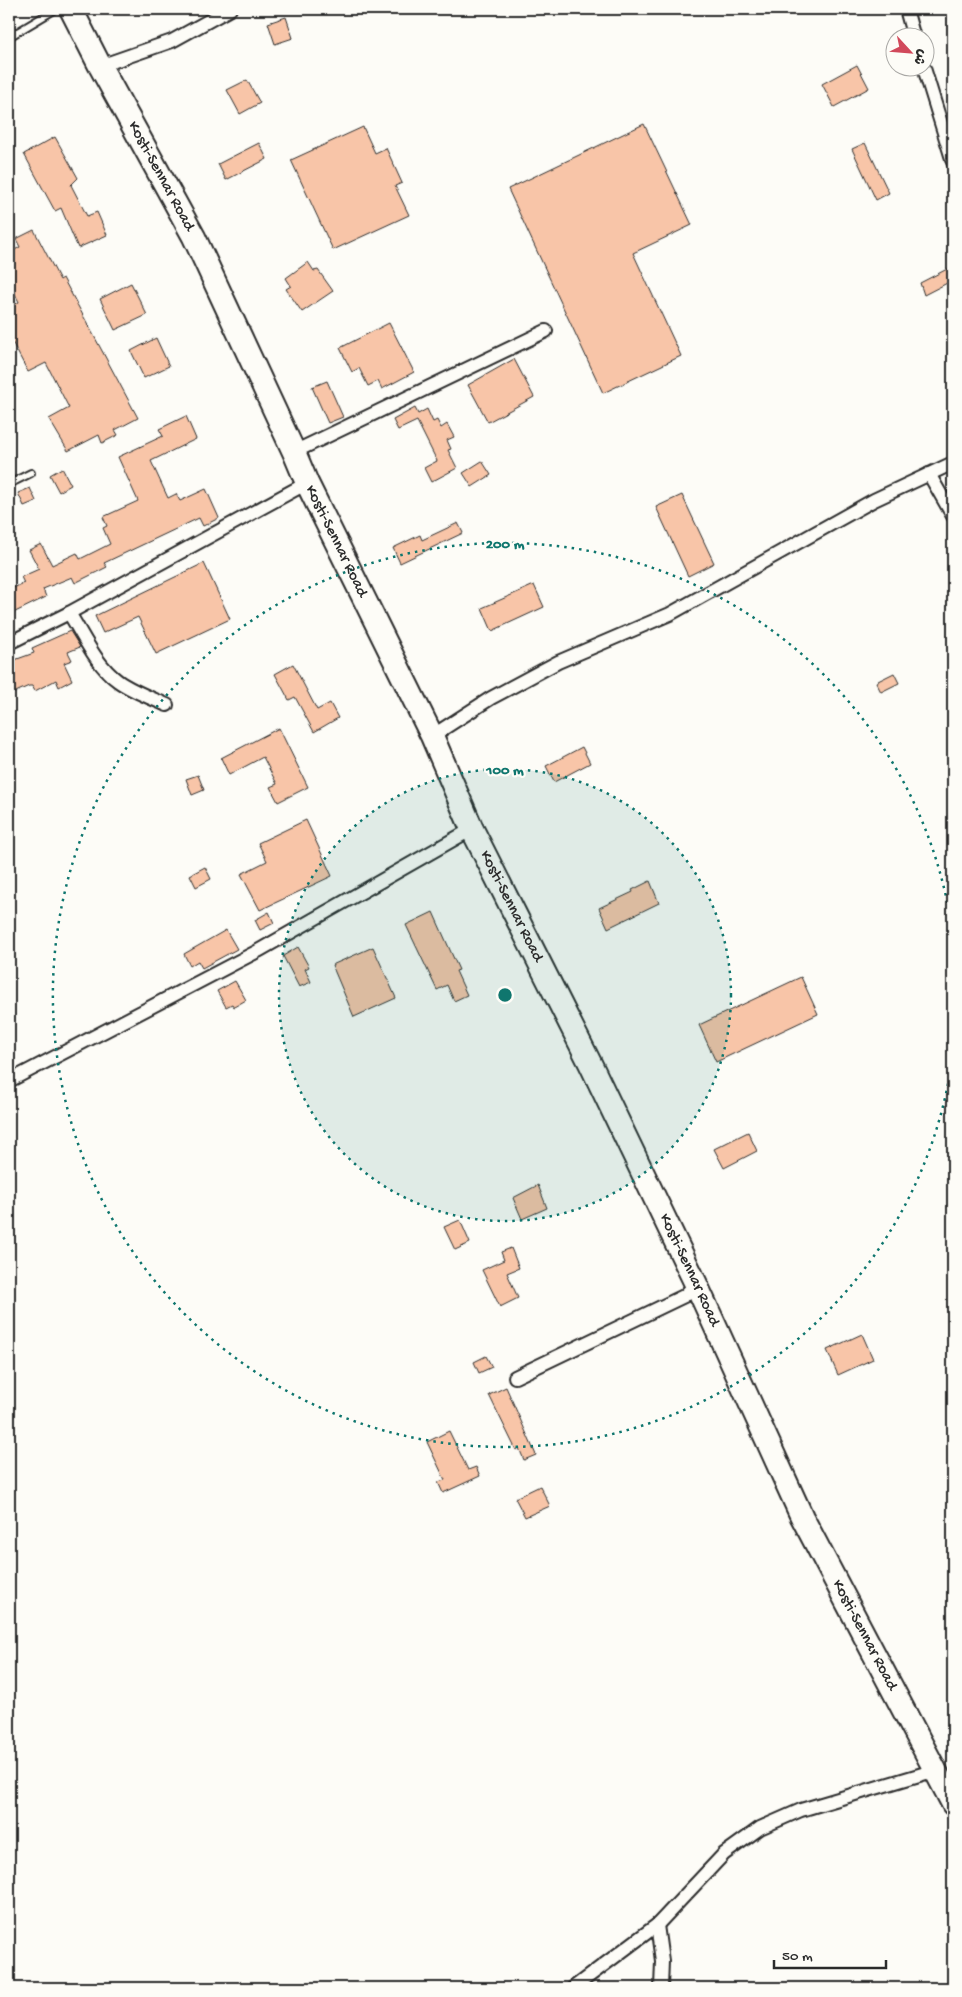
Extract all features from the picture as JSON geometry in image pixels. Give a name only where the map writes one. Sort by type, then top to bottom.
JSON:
[{"type":"highway","name":"Kosti-Sennar Road","points":[[71,9],[100,66],[194,237],[307,483],[432,736],[472,829],[585,1055],[696,1284],[802,1518],[953,1804]]},
{"type":"street","points":[[100,66],[172,41],[230,9]]},
{"type":"street","points":[[906,9],[911,28]]},
{"type":"street","points":[[927,78],[953,162]]},
{"type":"street","points":[[294,452],[546,331]]},
{"type":"street","points":[[432,736],[491,698],[558,662],[670,614],[874,500],[953,463]]},
{"type":"street","points":[[930,474],[953,516]]},
{"type":"street","points":[[9,643],[69,613],[307,483]]},
{"type":"street","points":[[69,613],[109,674],[119,682],[166,705]]},
{"type":"street","points":[[9,1081],[258,951],[472,829]]},
{"type":"street","points":[[515,1377],[684,1296],[696,1284]]},
{"type":"street","points":[[573,1988],[657,1925],[724,1854],[760,1828],[801,1810],[936,1770]]},
{"type":"street","points":[[657,1925],[662,1960],[661,1988]]},
{"type":"lane","points":[[9,38],[56,9]]},
{"type":"lane","points":[[9,484],[31,473]]},
{"type":"building","points":[[286,17],[293,38],[275,44],[268,23]]},
{"type":"building","points":[[857,65],[869,88],[834,107],[822,84]]},
{"type":"building","points":[[247,80],[260,103],[240,114],[227,90]]},
{"type":"building","points":[[644,124],[692,225],[633,253],[681,356],[603,393],[508,189]]},
{"type":"building","points":[[363,127],[375,153],[386,148],[402,183],[395,186],[409,215],[333,250],[291,160]]},
{"type":"building","points":[[55,137],[78,178],[71,185],[87,216],[97,212],[107,235],[78,248],[61,208],[55,211],[24,154]]},
{"type":"building","points":[[259,143],[267,159],[226,180],[218,164]]},
{"type":"building","points":[[865,143],[889,193],[876,200],[852,149]]},
{"type":"building","points":[[34,230],[60,280],[63,278],[138,418],[115,430],[118,435],[102,443],[99,435],[68,451],[49,419],[69,408],[46,363],[28,372],[9,336],[9,308],[19,302],[9,282],[9,253],[20,247],[16,239]]},
{"type":"building","points":[[308,262],[314,271],[318,270],[333,291],[302,312],[286,289],[291,286],[286,278]]},
{"type":"building","points":[[953,266],[953,280],[924,295],[920,283]]},
{"type":"building","points":[[131,283],[147,315],[115,330],[100,299]]},
{"type":"building","points":[[389,323],[414,372],[382,389],[378,381],[368,386],[359,368],[352,372],[340,348]]},
{"type":"building","points":[[156,338],[169,366],[144,378],[131,351]]},
{"type":"building","points":[[514,359],[534,397],[488,422],[468,385]]},
{"type":"building","points":[[327,381],[343,417],[328,423],[312,387]]},
{"type":"building","points":[[415,408],[418,414],[427,409],[433,422],[437,420],[441,428],[447,424],[454,437],[447,440],[451,449],[448,450],[457,468],[431,482],[424,468],[437,461],[417,421],[398,430],[393,420]]},
{"type":"building","points":[[186,416],[196,439],[151,461],[168,498],[176,494],[180,501],[206,489],[219,518],[203,526],[199,518],[104,563],[107,567],[75,583],[72,577],[43,589],[46,597],[9,615],[9,590],[24,583],[21,577],[39,569],[29,550],[41,544],[52,565],[77,553],[80,559],[110,544],[103,528],[107,526],[103,517],[138,501],[118,457],[163,436],[159,429]]},
{"type":"building","points":[[482,461],[491,475],[472,487],[463,473]]},
{"type":"building","points":[[62,468],[71,485],[59,492],[50,475]]},
{"type":"building","points":[[30,488],[36,501],[24,506],[18,493]]},
{"type":"building","points":[[682,495],[714,563],[688,576],[656,507]]},
{"type":"building","points":[[458,523],[463,533],[400,563],[393,548],[420,535],[422,540]]},
{"type":"building","points":[[204,563],[230,619],[156,654],[138,617],[103,633],[95,616]]},
{"type":"building","points":[[534,585],[544,607],[492,631],[482,608]]},
{"type":"building","points":[[70,631],[80,647],[68,652],[72,660],[64,663],[72,680],[59,687],[56,680],[35,691],[32,686],[29,686],[9,695],[9,662],[34,653],[32,648]]},
{"type":"building","points":[[293,664],[317,710],[330,703],[338,718],[314,732],[295,697],[289,700],[275,674]]},
{"type":"building","points":[[894,673],[899,683],[881,692],[876,682]]},
{"type":"building","points":[[279,728],[308,787],[278,802],[270,787],[277,784],[263,757],[229,775],[221,758]]},
{"type":"building","points":[[582,747],[590,763],[554,782],[546,766]]},
{"type":"building","points":[[198,775],[204,790],[192,795],[186,779]]},
{"type":"building","points":[[306,820],[332,876],[260,910],[241,874],[267,861],[258,843]]},
{"type":"building","points":[[205,867],[211,879],[196,887],[190,875]]},
{"type":"building","points":[[650,881],[659,903],[608,928],[599,908],[633,892],[632,890]]},
{"type":"building","points":[[269,912],[274,923],[260,930],[255,920]]},
{"type":"building","points":[[433,912],[459,970],[456,971],[467,995],[454,1001],[447,985],[437,990],[406,925]]},
{"type":"building","points":[[226,930],[237,949],[202,968],[198,961],[190,966],[184,954]]},
{"type":"building","points":[[298,947],[309,967],[305,969],[311,982],[299,987],[283,956]]},
{"type":"building","points":[[373,947],[396,998],[354,1017],[332,965]]},
{"type":"building","points":[[801,977],[818,1014],[716,1062],[699,1025]]},
{"type":"building","points":[[235,981],[246,1000],[234,1007],[232,1004],[226,1007],[217,991]]},
{"type":"building","points":[[748,1132],[757,1151],[724,1168],[714,1149]]},
{"type":"building","points":[[538,1185],[547,1208],[522,1219],[513,1198]]},
{"type":"building","points":[[460,1220],[470,1243],[455,1250],[444,1227]]},
{"type":"building","points":[[511,1248],[519,1268],[507,1273],[518,1298],[500,1307],[482,1270],[504,1260],[501,1252]]},
{"type":"building","points":[[862,1334],[873,1359],[838,1375],[827,1350]]},
{"type":"building","points":[[486,1356],[492,1367],[479,1373],[474,1362]]},
{"type":"building","points":[[506,1387],[536,1455],[524,1460],[519,1448],[516,1450],[489,1395]]},
{"type":"building","points":[[449,1431],[468,1470],[476,1467],[480,1476],[443,1493],[438,1482],[445,1480],[427,1442]]},
{"type":"building","points":[[540,1486],[550,1506],[525,1517],[515,1498]]}]
